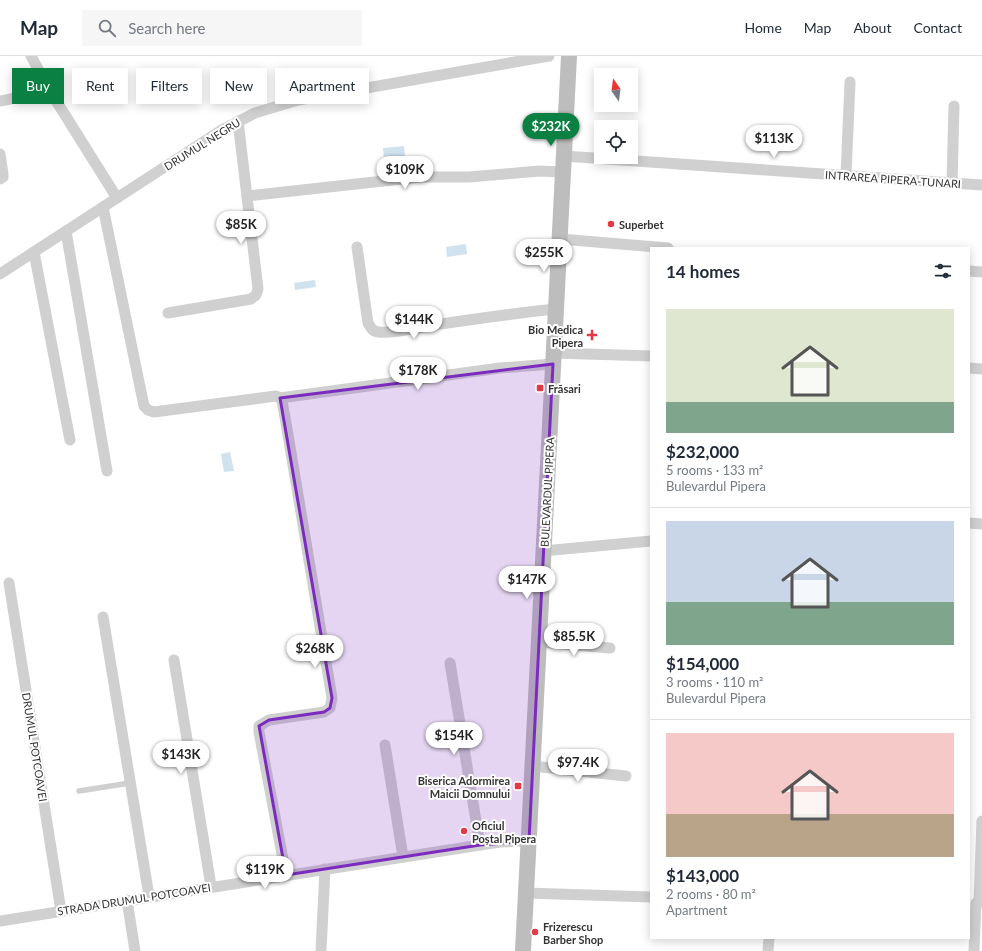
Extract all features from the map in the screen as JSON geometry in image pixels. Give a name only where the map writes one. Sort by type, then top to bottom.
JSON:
[{"type":"main road","name":"BULEVARDUL PIPERA","points":[[523,951],[569,56]]},
{"type":"street","points":[[31,56],[38,68]]},
{"type":"street","name":"DRUMUL NEGRU","points":[[0,274],[220,131],[255,113],[298,100],[549,56]]},
{"type":"street","points":[[846,176],[850,82]]},
{"type":"street","points":[[0,100],[12,98]]},
{"type":"street","points":[[58,104],[116,198]]},
{"type":"street","points":[[952,183],[954,106]]},
{"type":"street","points":[[168,313],[245,301],[256,295],[258,289],[238,121]]},
{"type":"street","points":[[0,154],[3,177],[0,179]]},
{"type":"street","name":"INTRAREA PIPERA-TUNARI","points":[[247,196],[420,177],[469,177],[539,171],[564,164],[846,176],[982,185]]},
{"type":"street","points":[[103,207],[144,406],[148,410],[154,412],[276,396],[280,398],[500,368],[553,358],[650,356]]},
{"type":"street","points":[[66,231],[107,471]]},
{"type":"street","points":[[560,239],[656,247]]},
{"type":"street","points":[[357,247],[368,323],[374,331],[392,331],[556,309]]},
{"type":"street","points":[[34,252],[70,440]]},
{"type":"street","points":[[970,271],[982,272]]},
{"type":"street","points":[[970,368],[982,369]]},
{"type":"street","points":[[280,398],[282,401],[286,423],[332,698],[330,708],[324,712],[269,720],[259,726],[286,875]]},
{"type":"street","points":[[970,523],[982,524]]},
{"type":"street","points":[[544,551],[650,541]]},
{"type":"street","name":"DRUMUL POTCOAVEI","points":[[9,583],[61,911]]},
{"type":"street","points":[[102,617],[149,896]]},
{"type":"street","points":[[539,642],[610,648]]},
{"type":"street","points":[[174,660],[211,886]]},
{"type":"street","points":[[450,663],[480,845]]},
{"type":"street","points":[[385,745],[403,857]]},
{"type":"street","points":[[532,766],[626,776]]},
{"type":"street","points":[[974,951],[982,821]]},
{"type":"street","name":"STRADA DRUMUL POTCOAVEI","points":[[0,920],[500,842],[529,841]]},
{"type":"street","points":[[321,951],[325,869]]},
{"type":"street","points":[[526,893],[650,897]]},
{"type":"street","points":[[127,900],[135,951]]},
{"type":"street","points":[[768,951],[769,939]]},
{"type":"lane","points":[[79,791],[130,783]]},
{"type":"highlighted area","points":[[553,364],[529,841],[480,845],[286,875],[259,726],[269,720],[324,712],[330,708],[332,698],[280,398]]},
{"type":"water","points":[[404,146],[405,158],[384,160],[383,148]]},
{"type":"water","points":[[466,244],[467,254],[447,257],[446,247]]},
{"type":"water","points":[[315,280],[316,287],[295,290],[294,283]]},
{"type":"water","points":[[230,452],[234,471],[224,472],[221,454]]},
{"type":"place","name":"Superbet","points":[[611,224]]},
{"type":"place","name":"Bio Medica Pipera","points":[[592,335]]},
{"type":"place","name":"Frăsari","points":[[540,388]]},
{"type":"place","name":"Biserica Adormirea Maicii Domnului","points":[[518,786]]},
{"type":"place","name":"Oficiul Poștal Pipera","points":[[464,831]]},
{"type":"place","name":"Frizerescu Barber Shop","points":[[535,932]]}]
